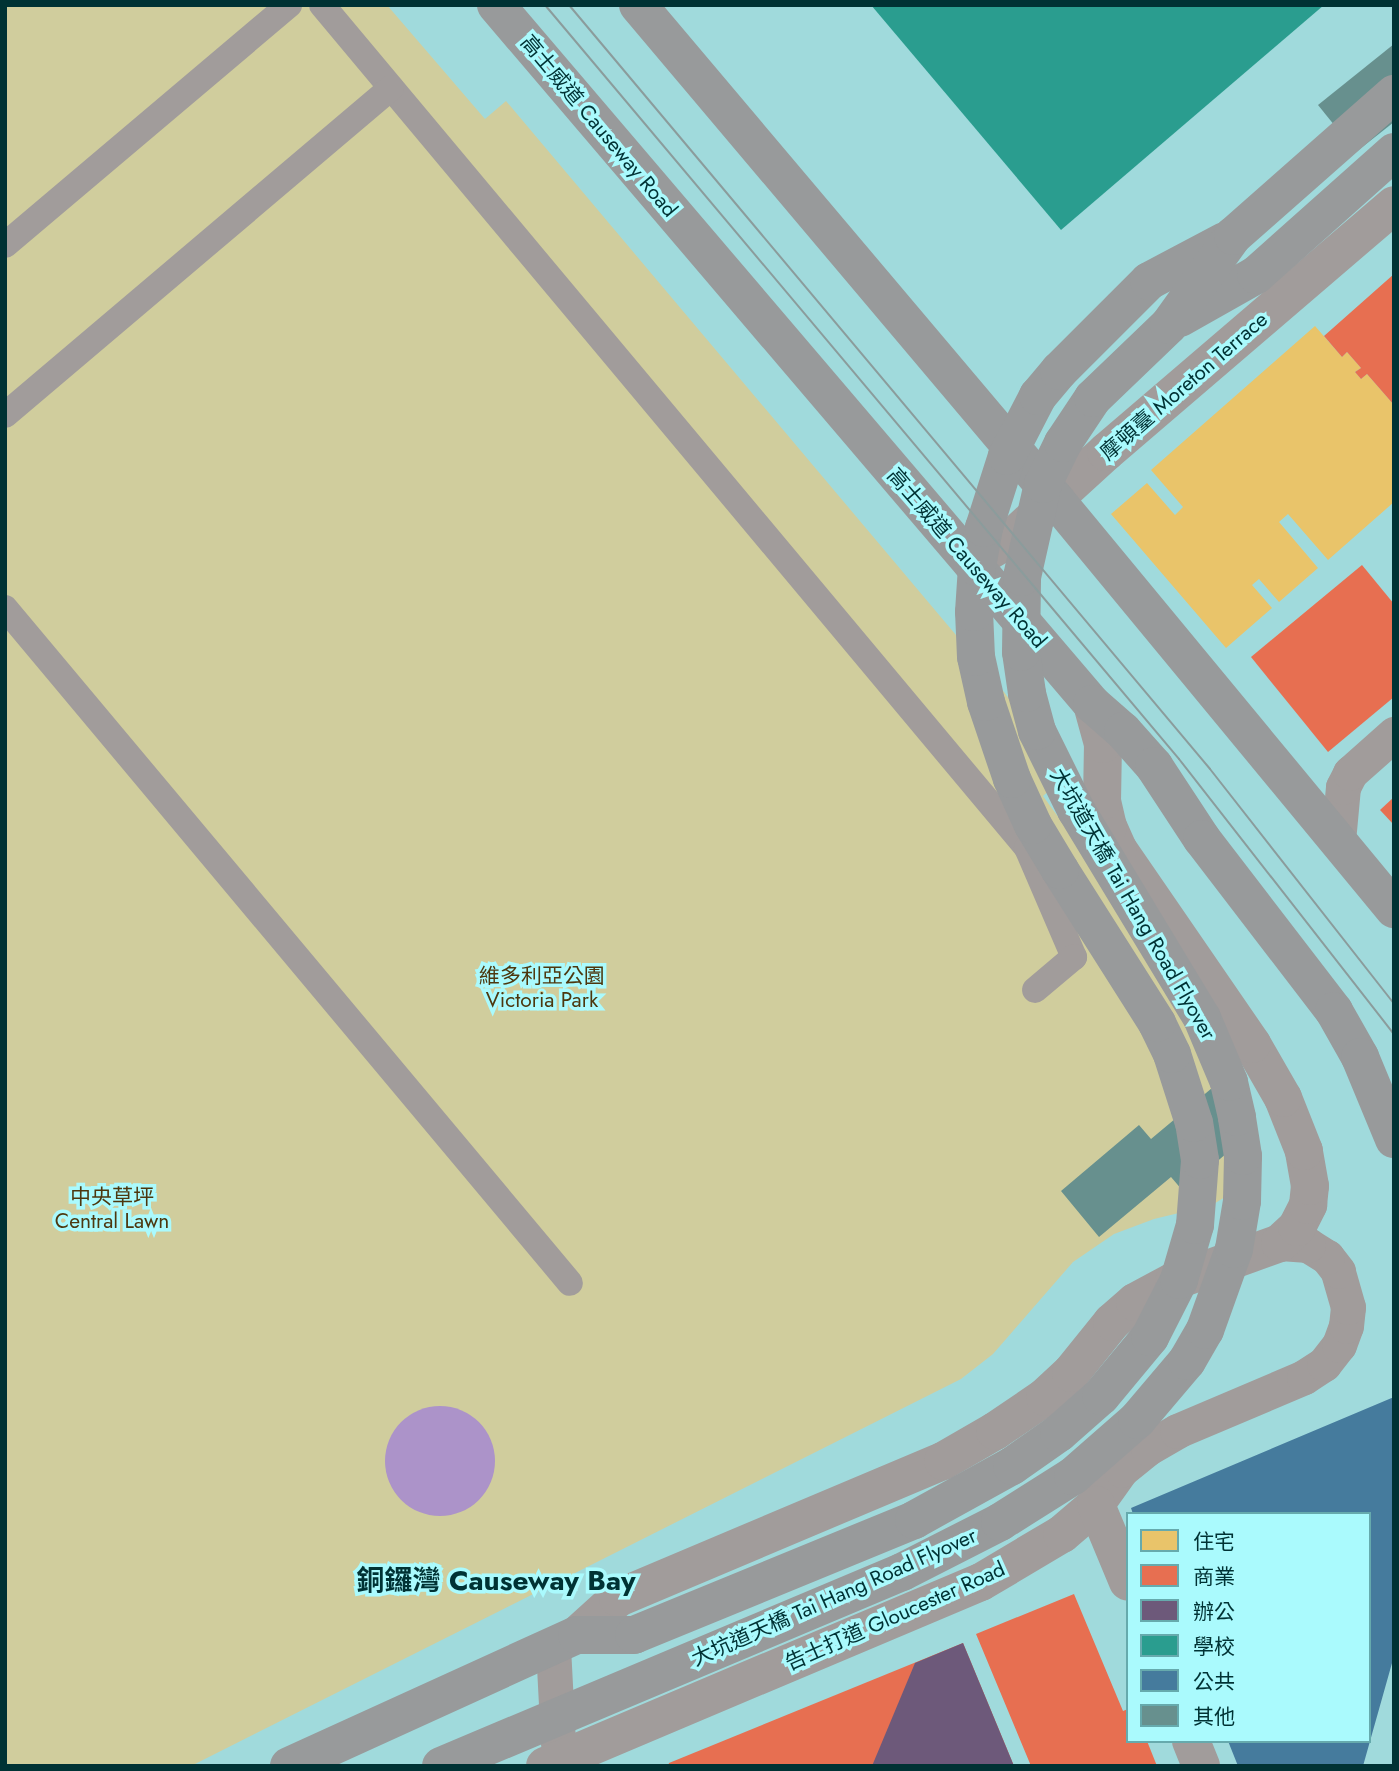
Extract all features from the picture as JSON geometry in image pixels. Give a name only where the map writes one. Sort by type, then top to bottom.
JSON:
[{"type":"main road","name":"高士威道 Causeway Road","points":[[496,5],[1092,704],[1123,731],[1154,766],[1202,839],[1334,1011],[1360,1057],[1394,1139]]},
{"type":"main road","points":[[638,5],[1056,499],[1394,908]]},
{"type":"main road","name":"大坑道天橋 Tai Hang Road Flyover","points":[[441,1766],[902,1572],[1000,1522],[1073,1476],[1137,1420],[1187,1361],[1205,1330],[1234,1249],[1242,1201],[1243,1156],[1229,1082],[1202,1018],[1053,766],[1037,731],[1027,694],[1020,625],[1022,577],[1043,484],[1063,443],[1093,398],[1169,325],[1233,236],[1394,94]]},
{"type":"main road","points":[[1169,325],[1256,275],[1394,152]]},
{"type":"main road","name":"大坑道天橋 Tai Hang Road Flyover","points":[[565,1641],[634,1635],[914,1520],[1012,1466],[1059,1433],[1127,1367],[1150,1338],[1179,1280],[1195,1226],[1199,1196],[1200,1160],[1186,1091],[1157,1023],[1060,870],[1012,779],[986,702],[976,657],[974,612],[977,567],[995,488],[1022,423],[1038,396],[1059,371],[1149,281],[1233,236]]},
{"type":"main road","points":[[289,1766],[565,1641]]},
{"type":"street","points":[[5,245],[289,5]]},
{"type":"street","points":[[322,5],[1027,848],[1074,957],[1035,990]]},
{"type":"street","points":[[5,415],[391,88]]},
{"type":"street","name":"摩頓臺 Moreton Terrace","points":[[971,562],[1014,536],[1105,452],[1394,205]]},
{"type":"street","points":[[5,608],[570,1283]]},
{"type":"street","points":[[555,1764],[565,1641],[618,1598],[943,1461],[985,1437],[1045,1396],[1071,1373],[1120,1315],[1157,1290],[1280,1242],[1297,1227],[1308,1205],[1310,1186],[1304,1151],[1283,1098],[1252,1044],[1118,849],[1108,827],[1102,801],[1102,744],[1092,704]]},
{"type":"street","points":[[1338,841],[1343,787],[1350,773],[1394,734]]},
{"type":"street","name":"告士打道 Gloucester Road","points":[[555,1764],[981,1582],[1062,1534],[1092,1487],[1121,1470],[1148,1448],[1177,1432],[1304,1377],[1324,1364],[1339,1345],[1346,1326],[1348,1307],[1338,1270],[1328,1256],[1308,1245],[1280,1242]]},
{"type":"street","points":[[1085,1382],[1094,1345]]},
{"type":"street","points":[[1092,1487],[1126,1577]]},
{"type":"street","points":[[1192,1743],[1201,1766]]},
{"type":"green space","name":"維多利亞公園 Victoria Park","points":[[5,5],[387,5],[485,119],[506,101],[1004,692],[1066,776],[1043,796],[1168,968],[1254,1118],[1235,1191],[1212,1205],[1154,1219],[1114,1234],[1073,1262],[993,1354],[961,1379],[191,1766],[5,1766]]},
{"type":"shaded area","points":[[440,1406],[461,1410],[479,1422],[491,1440],[495,1461],[491,1482],[479,1500],[461,1512],[440,1516],[419,1512],[401,1500],[389,1482],[385,1461],[389,1440],[401,1422],[419,1410]]},
{"type":"building: 住宅","points":[[1315,326],[1342,357],[1347,352],[1361,368],[1355,372],[1361,379],[1367,374],[1394,405],[1394,502],[1328,560],[1288,514],[1279,522],[1318,568],[1279,602],[1259,579],[1252,585],[1272,608],[1226,648],[1111,514],[1147,483],[1175,515],[1183,507],[1151,470]]},
{"type":"building: 住宅","points":[[1373,583],[1394,608],[1394,695],[1348,733],[1272,640],[1336,587],[1349,603]]},
{"type":"building: 商業","points":[[1394,274],[1394,405],[1367,374],[1361,379],[1355,372],[1361,368],[1347,352],[1342,357],[1324,336]]},
{"type":"building: 商業","points":[[1362,565],[1394,604],[1394,697],[1328,752],[1251,657]]},
{"type":"building: 商業","points":[[1394,797],[1394,825],[1380,810]]},
{"type":"building: 商業","points":[[1074,1594],[1123,1711],[1126,1710],[1126,1743],[1148,1743],[1157,1766],[1031,1766],[976,1634]]},
{"type":"building: 商業","points":[[963,1643],[1014,1766],[668,1766],[669,1763]]},
{"type":"building: 辦公","points":[[963,1643],[1014,1766],[872,1766],[915,1663]]},
{"type":"building: 學校","points":[[871,5],[1324,5],[1061,230]]},
{"type":"building: 公共","points":[[1394,1397],[1394,1656],[1371,1738],[1371,1512],[1132,1512],[1131,1508]]},
{"type":"building: 公共","points":[[1229,1743],[1369,1743],[1363,1766],[1238,1766]]},
{"type":"building: 其他","points":[[1394,44],[1394,122],[1356,152],[1318,105]]},
{"type":"building: 其他","points":[[1212,1088],[1250,1133],[1183,1191],[1171,1177],[1099,1237],[1061,1191],[1139,1125],[1151,1139]]},
{"type":"tram line","points":[[545,5],[1179,759],[1394,1034]]},
{"type":"tram line","points":[[569,5],[1210,769],[1394,1004]]},
{"type":"district","name":"銅鑼灣 Causeway Bay","points":[[496,1581]]},
{"type":"park label","name":"中央草坪 Central Lawn","points":[[112,1209]]}]
